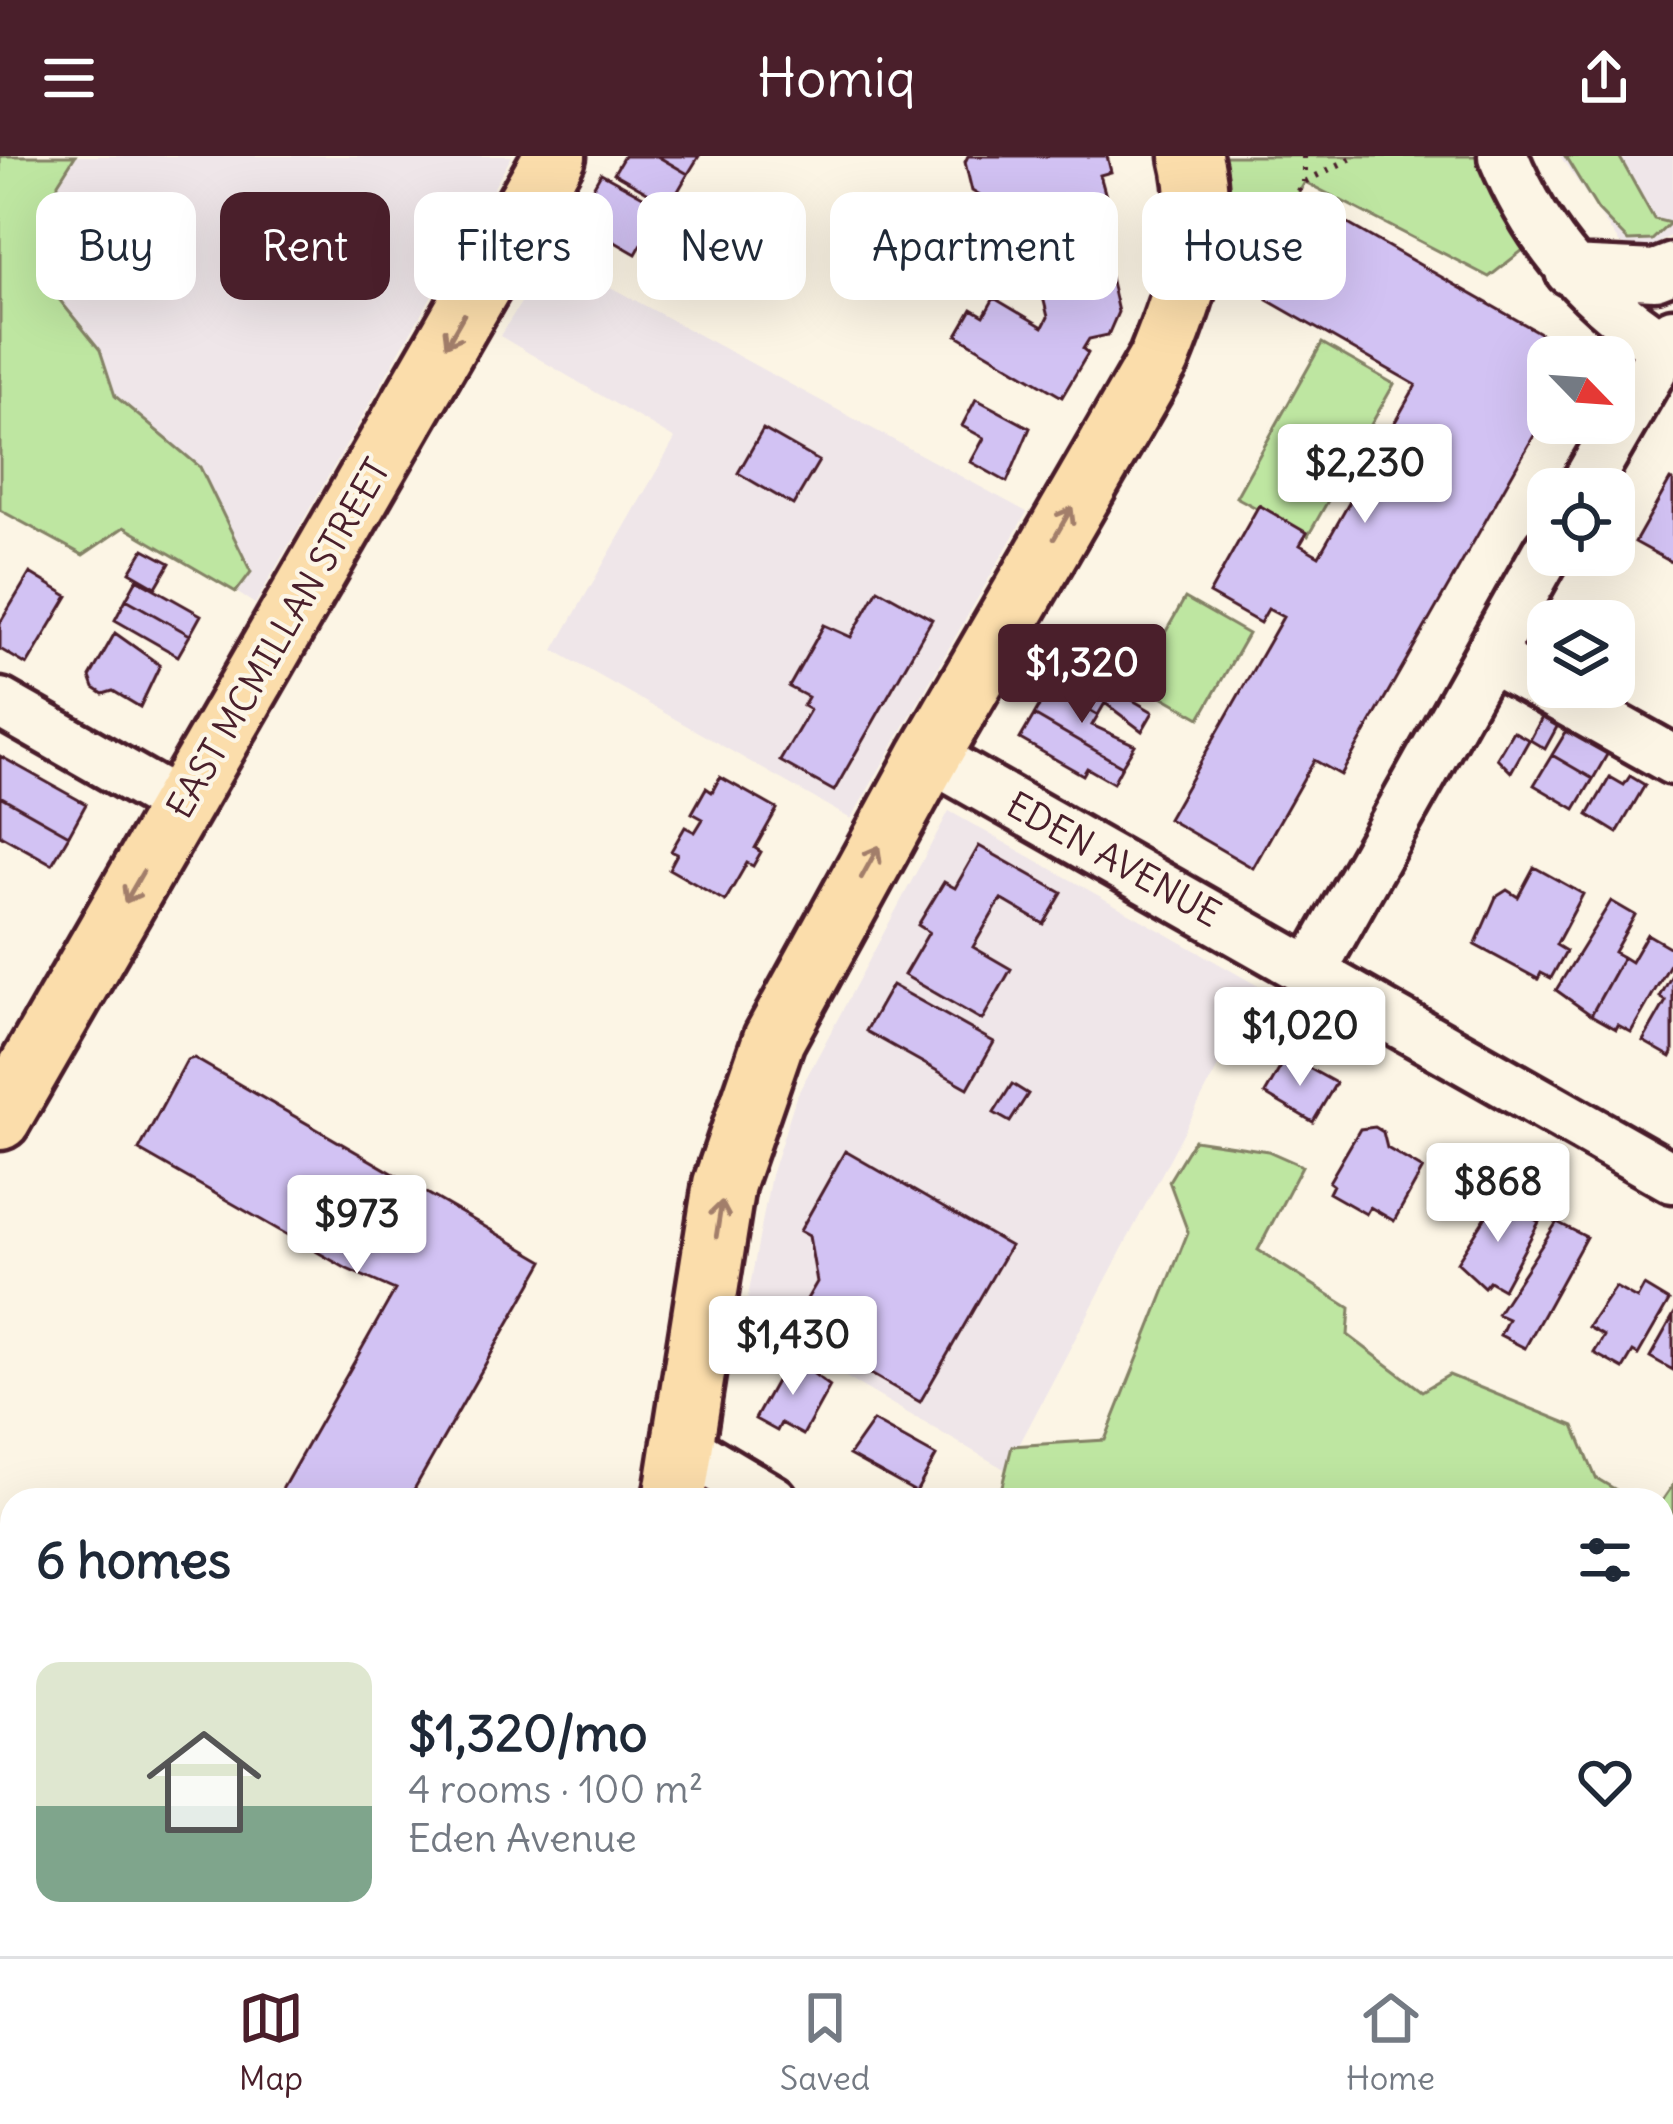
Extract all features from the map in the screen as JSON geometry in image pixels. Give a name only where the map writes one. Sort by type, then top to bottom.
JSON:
[{"type":"main road","name":"EAST MCMILLAN STREET","points":[[0,1119],[555,156]]},
{"type":"main road","points":[[678,1473],[724,1184],[774,1039],[928,756],[1159,359],[1183,301],[1197,238],[1200,191],[1191,156]]},
{"type":"street","points":[[1503,156],[1519,195],[1570,272],[1614,314],[1670,344],[1596,468]]},
{"type":"street","points":[[1570,272],[1655,274],[1673,268]]},
{"type":"street","points":[[1312,970],[1534,576]]},
{"type":"street","points":[[1489,657],[1673,760]]},
{"type":"street","points":[[0,703],[181,806]]},
{"type":"street","name":"EDEN AVENUE","points":[[928,756],[1673,1178]]},
{"type":"street","points":[[678,1473],[731,1488]]},
{"type":"path","points":[[1298,192],[1304,182],[1304,156]]},
{"type":"path","points":[[1304,182],[1356,156]]},
{"type":"shaded area","points":[[75,156],[512,156],[491,192],[414,192],[414,300],[429,300],[255,604],[236,592],[200,467],[115,396],[100,350],[60,300],[196,300],[196,192],[58,192],[58,182]]},
{"type":"shaded area","points":[[1560,156],[1673,156],[1673,234],[1647,250],[1620,244]]},
{"type":"shaded area","points":[[613,288],[1027,512],[851,819],[554,650],[675,439],[500,336],[523,300],[613,300]]},
{"type":"shaded area","points":[[949,811],[1260,987],[1006,1470],[744,1318],[771,1175],[796,1097]]},
{"type":"green space","points":[[0,156],[75,156],[58,183],[58,192],[36,192],[36,300],[60,300],[100,350],[115,396],[200,467],[251,572],[236,592],[124,527],[83,555],[0,510]]},
{"type":"green space","points":[[1191,156],[1503,156],[1542,235],[1489,277],[1346,203],[1346,192],[1324,192],[1305,182],[1299,192],[1194,192]]},
{"type":"green space","points":[[1565,156],[1619,156],[1654,219],[1670,223],[1652,240],[1628,241],[1598,210]]},
{"type":"green space","points":[[1322,343],[1394,384],[1308,536],[1236,497]]},
{"type":"green space","points":[[1185,598],[1248,634],[1200,718],[1137,682]]},
{"type":"green space","points":[[1194,1140],[1268,1151],[1302,1166],[1258,1250],[1350,1308],[1348,1335],[1422,1391],[1449,1375],[1574,1426],[1596,1478],[1613,1488],[1002,1488],[1012,1446],[1105,1440],[1188,1232],[1169,1181]]},
{"type":"building","points":[[624,156],[657,156],[688,174],[678,192],[647,192],[614,173]]},
{"type":"building","points":[[657,156],[699,156],[688,174]]},
{"type":"building","points":[[968,156],[1107,156],[1111,172],[1100,175],[1105,192],[974,192],[965,162]]},
{"type":"building","points":[[601,173],[637,193],[636,254],[613,241],[613,192],[590,192]]},
{"type":"building","points":[[1346,223],[1545,336],[1527,336],[1529,444],[1341,775],[1314,760],[1253,868],[1168,819],[1283,617],[1268,609],[1260,623],[1209,594],[1259,505],[1307,533],[1300,545],[1319,556],[1416,385],[1267,300],[1346,300]]},
{"type":"building","points":[[993,300],[1043,327],[1048,317],[1044,300],[1115,300],[1118,312],[1108,335],[1089,339],[1083,349],[1088,353],[1062,397],[957,335],[972,309],[984,316]]},
{"type":"building","points":[[976,399],[1030,428],[1007,482],[971,462],[984,438],[962,426]]},
{"type":"building","points":[[763,429],[819,461],[793,505],[738,473]]},
{"type":"building","points":[[1670,480],[1673,481],[1673,563],[1635,542]]},
{"type":"building","points":[[144,549],[170,563],[156,587],[130,572]]},
{"type":"building","points":[[30,573],[68,596],[27,665],[0,649],[0,623]]},
{"type":"building","points":[[137,579],[201,615],[190,635],[126,599]]},
{"type":"building","points":[[878,589],[932,619],[834,791],[780,761],[810,710],[803,706],[808,697],[789,687],[824,625],[851,637]]},
{"type":"building","points":[[126,599],[190,635],[178,656],[115,620]]},
{"type":"building","points":[[115,633],[160,665],[140,707],[113,691],[103,694],[90,677]]},
{"type":"building","points":[[1065,661],[1089,674],[1093,667],[1117,680],[1112,688],[1153,712],[1142,731],[1105,703],[1098,715],[1050,687]]},
{"type":"building","points":[[1050,687],[1098,715],[1092,725],[1135,745],[1122,766],[1034,715]]},
{"type":"building","points":[[1547,708],[1563,716],[1545,749],[1530,740]]},
{"type":"building","points":[[1034,715],[1122,766],[1113,783],[1087,768],[1083,775],[1020,739]]},
{"type":"building","points":[[1572,722],[1612,746],[1593,779],[1552,755]]},
{"type":"building","points":[[1513,731],[1529,740],[1511,772],[1497,758]]},
{"type":"building","points":[[1552,755],[1593,779],[1575,809],[1534,785]]},
{"type":"building","points":[[0,756],[86,804],[69,835],[0,796]]},
{"type":"building","points":[[1630,776],[1645,785],[1617,833],[1588,815],[1610,777],[1624,785]]},
{"type":"building","points":[[720,777],[777,809],[755,848],[761,852],[753,866],[747,863],[725,901],[669,869],[677,854],[671,851],[685,827],[695,832],[703,819],[692,813],[706,788],[712,792]]},
{"type":"building","points":[[0,796],[69,835],[52,864],[0,835]]},
{"type":"building","points":[[979,846],[1062,893],[1044,924],[1001,899],[973,947],[1011,969],[982,1020],[904,975],[929,932],[918,925],[944,882],[955,888]]},
{"type":"building","points":[[1534,867],[1583,894],[1556,945],[1566,951],[1551,978],[1541,973],[1538,979],[1475,945],[1496,897],[1507,890],[1518,897]]},
{"type":"building","points":[[1611,901],[1635,915],[1614,952],[1623,957],[1591,1015],[1556,990]]},
{"type":"building","points":[[1647,934],[1673,949],[1673,959],[1631,1032],[1618,1025],[1616,1029],[1591,1015],[1623,957],[1631,962]]},
{"type":"building","points":[[1673,973],[1671,1057],[1643,1041],[1666,1001],[1660,997]]},
{"type":"building","points":[[892,985],[994,1042],[968,1088],[866,1031]]},
{"type":"building","points":[[1287,1056],[1336,1083],[1313,1122],[1265,1094]]},
{"type":"building","points":[[194,1058],[544,1261],[415,1488],[283,1488],[395,1290],[347,1269],[139,1150],[187,1060]]},
{"type":"building","points":[[1012,1084],[1028,1094],[1010,1122],[994,1113]]},
{"type":"building","points":[[1375,1127],[1383,1132],[1387,1148],[1423,1169],[1394,1221],[1370,1207],[1366,1214],[1329,1193],[1333,1185],[1329,1182],[1360,1129]]},
{"type":"building","points":[[845,1151],[1010,1246],[920,1402],[790,1328],[817,1282],[809,1236],[800,1231]]},
{"type":"building","points":[[1507,1203],[1539,1222],[1503,1289],[1489,1281],[1484,1287],[1457,1262],[1494,1204],[1503,1209]]},
{"type":"building","points":[[1557,1222],[1586,1237],[1525,1348],[1500,1335],[1508,1319],[1497,1314]]},
{"type":"building","points":[[1644,1286],[1669,1301],[1638,1355],[1633,1352],[1623,1369],[1594,1353],[1604,1336],[1588,1327],[1615,1287],[1637,1299]]},
{"type":"building","points":[[1673,1316],[1673,1370],[1650,1357]]},
{"type":"building","points":[[790,1356],[830,1386],[803,1435],[781,1423],[777,1431],[755,1419]]},
{"type":"building","points":[[873,1421],[936,1456],[918,1488],[909,1488],[849,1455]]}]
